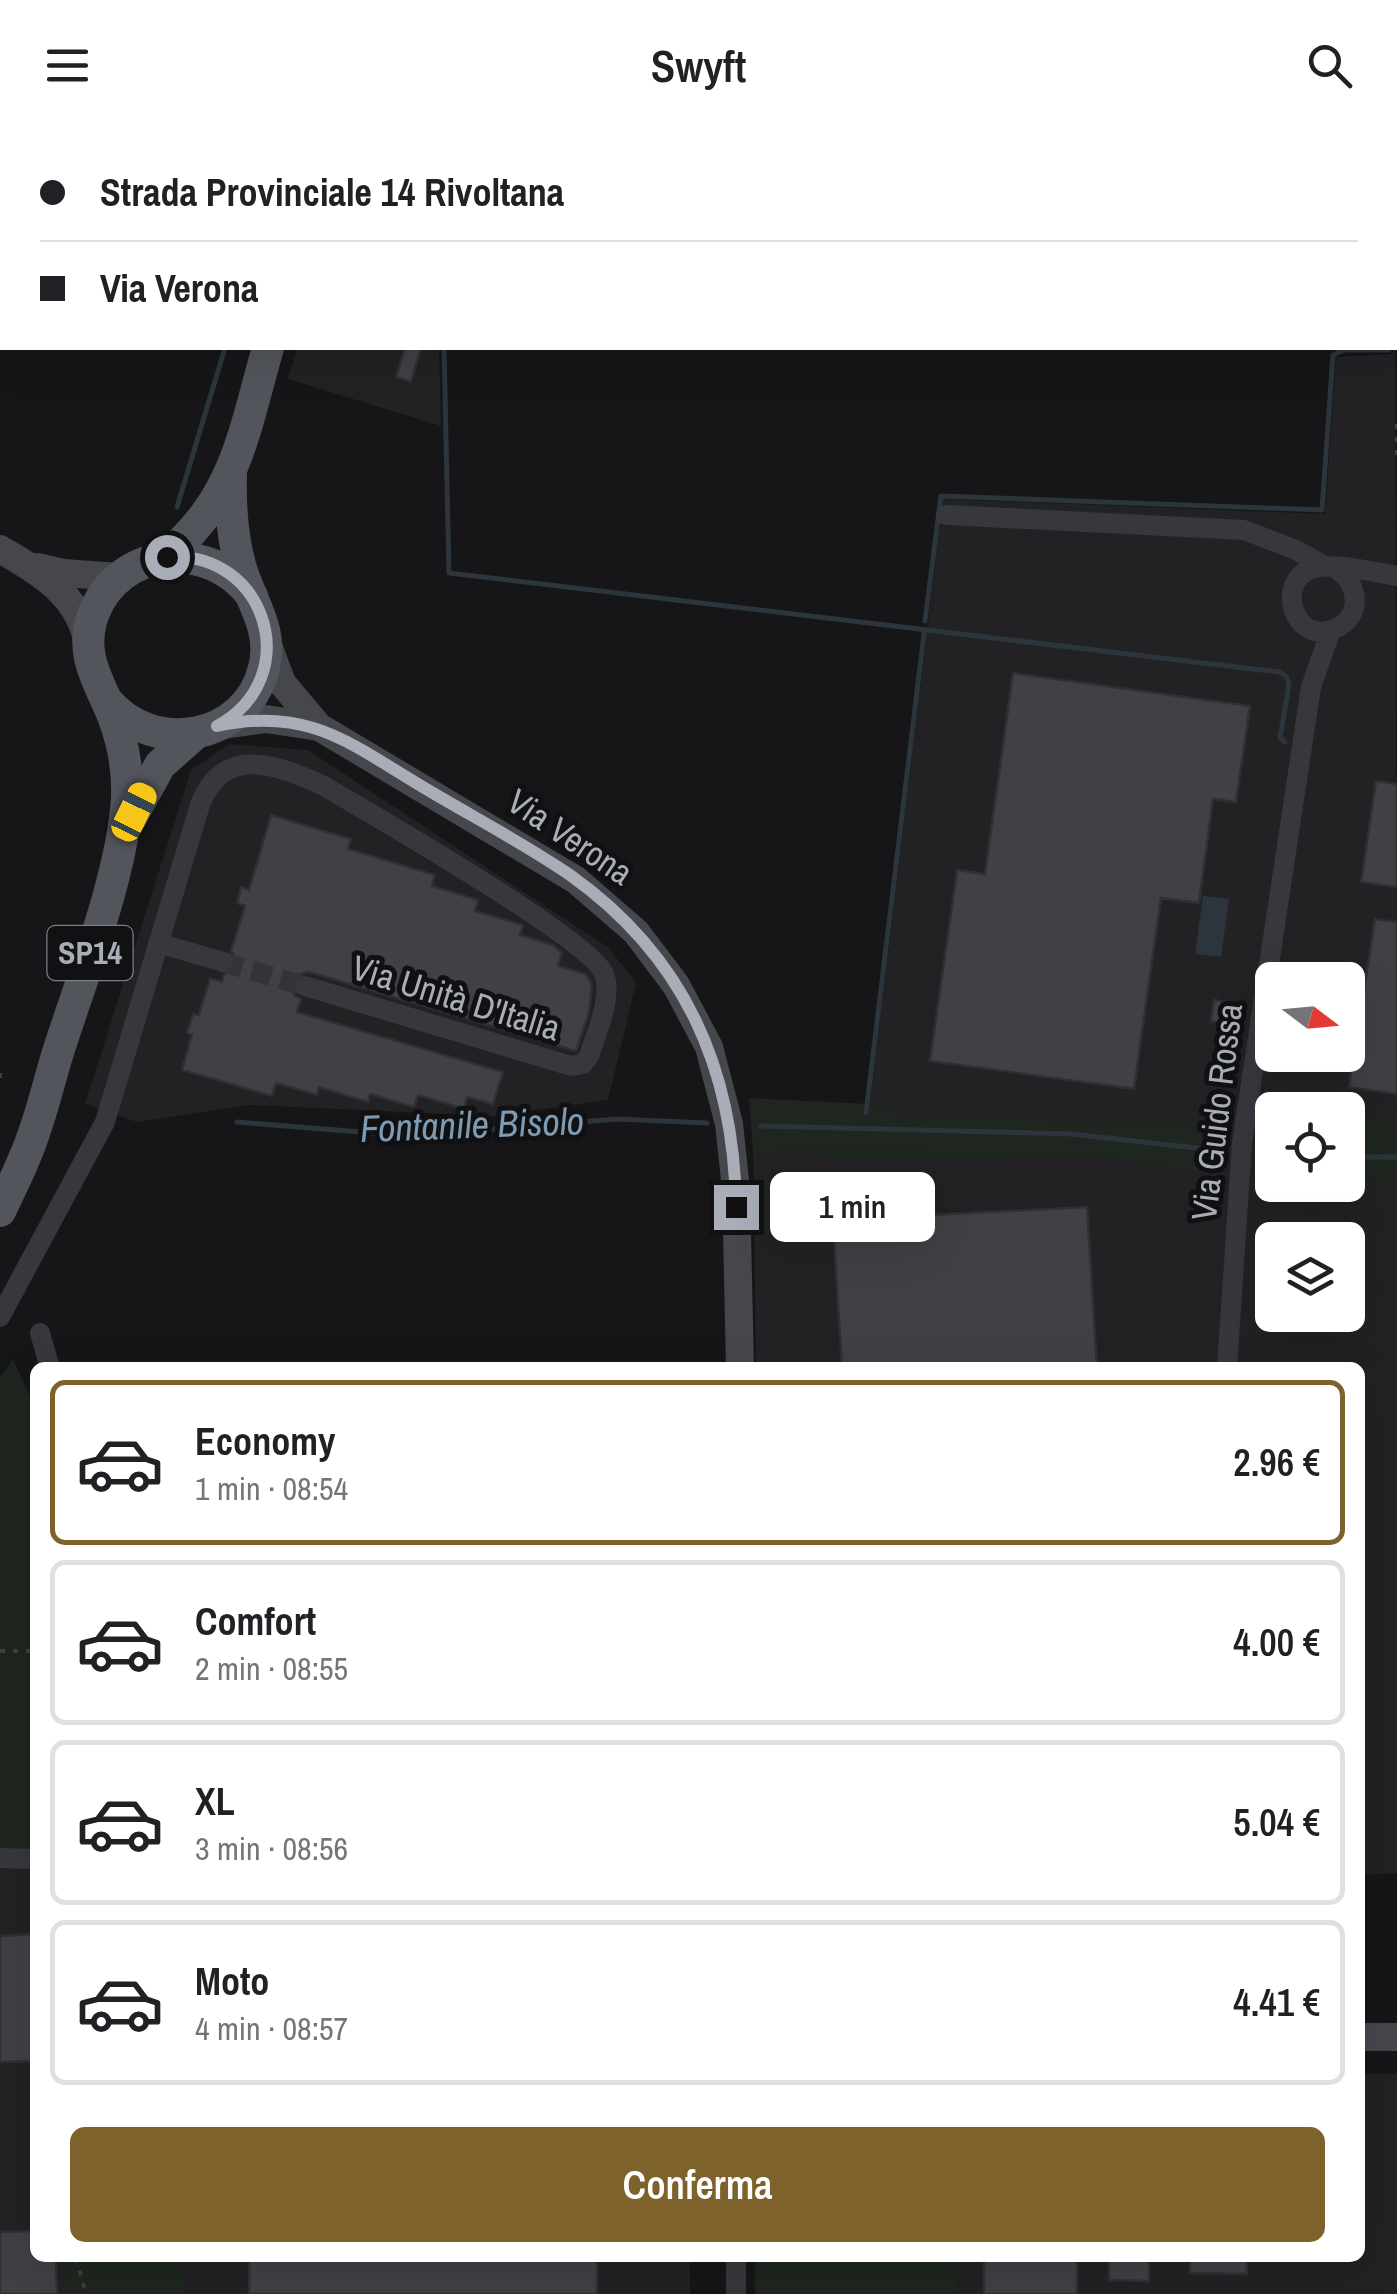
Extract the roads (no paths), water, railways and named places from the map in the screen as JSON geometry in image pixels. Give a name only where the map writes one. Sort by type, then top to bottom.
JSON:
[{"type":"main road","points":[[164,557],[198,526],[231,474],[267,350]]},
{"type":"main road","points":[[231,474],[232,529],[242,574],[261,613],[267,638]]},
{"type":"main road","points":[[88,647],[96,609],[120,577],[139,565],[164,557],[211,562],[236,578],[252,596]]},
{"type":"main road","name":"SP14","points":[[122,836],[160,765],[236,713],[254,692],[264,668],[267,638]]},
{"type":"main road","name":"SP14","points":[[0,1211],[36,1127],[122,836],[127,786],[124,757],[117,727],[91,669],[88,647]]},
{"type":"main road","points":[[102,694],[121,715],[144,729],[168,735],[206,730]]},
{"type":"main road","name":"SP14","points":[[0,1175],[52,1068]]},
{"type":"street","points":[[946,515],[1244,530],[1330,567],[1351,582],[1356,603]]},
{"type":"street","points":[[1266,537],[1280,553],[1294,584]]},
{"type":"street","points":[[0,548],[71,600],[84,626],[88,647]]},
{"type":"street","points":[[26,564],[120,577]]},
{"type":"street","points":[[1330,567],[1397,578],[1382,583],[1356,603],[1346,622],[1332,630],[1305,627],[1290,603],[1294,584],[1307,570],[1330,567]]},
{"type":"street","points":[[1305,627],[1311,687]]},
{"type":"street","points":[[1311,687],[1332,630]]},
{"type":"street","name":"Via Verona","points":[[267,638],[282,683],[319,727],[567,873],[628,924],[676,985],[709,1047],[729,1124],[736,1189],[740,1362]]},
{"type":"street","name":"Via Guido Rossa","points":[[1226,1362],[1242,1144],[1311,687]]},
{"type":"street","name":"Via Verona","points":[[206,730],[266,719],[319,727]]},
{"type":"street","name":"Via Unità D'Italia","points":[[0,1317],[105,1122],[208,786],[231,768],[267,765],[324,786],[553,927],[594,959],[603,971],[607,990],[589,1056],[583,1064],[571,1066],[306,986]]},
{"type":"street","points":[[158,943],[224,962]]},
{"type":"street","points":[[40,1333],[48,1362]]},
{"type":"street","points":[[0,1858],[30,1859]]},
{"type":"street","points":[[1365,2037],[1397,2037]]},
{"type":"street","points":[[736,2262],[736,2294]]},
{"type":"waterway","points":[[177,507],[224,350]]},
{"type":"waterway","points":[[444,350],[449,573],[1279,672],[1289,684],[1280,738],[1285,742]]},
{"type":"waterway","points":[[925,621],[941,496],[1322,510],[1333,355],[1344,350]]},
{"type":"waterway","points":[[1344,350],[1389,350]]},
{"type":"waterway","points":[[866,1113],[924,634]]},
{"type":"waterway","name":"Fontanile Bisolo","points":[[237,1122],[410,1136],[617,1119],[707,1123]]},
{"type":"waterway","name":"Fontanile Bisolo","points":[[761,1126],[1072,1134],[1214,1150]]},
{"type":"waterway","name":"Fontanile Bisolo","points":[[1365,1157],[1397,1157]]},
{"type":"tunnel","points":[[223,962],[305,986]]}]
